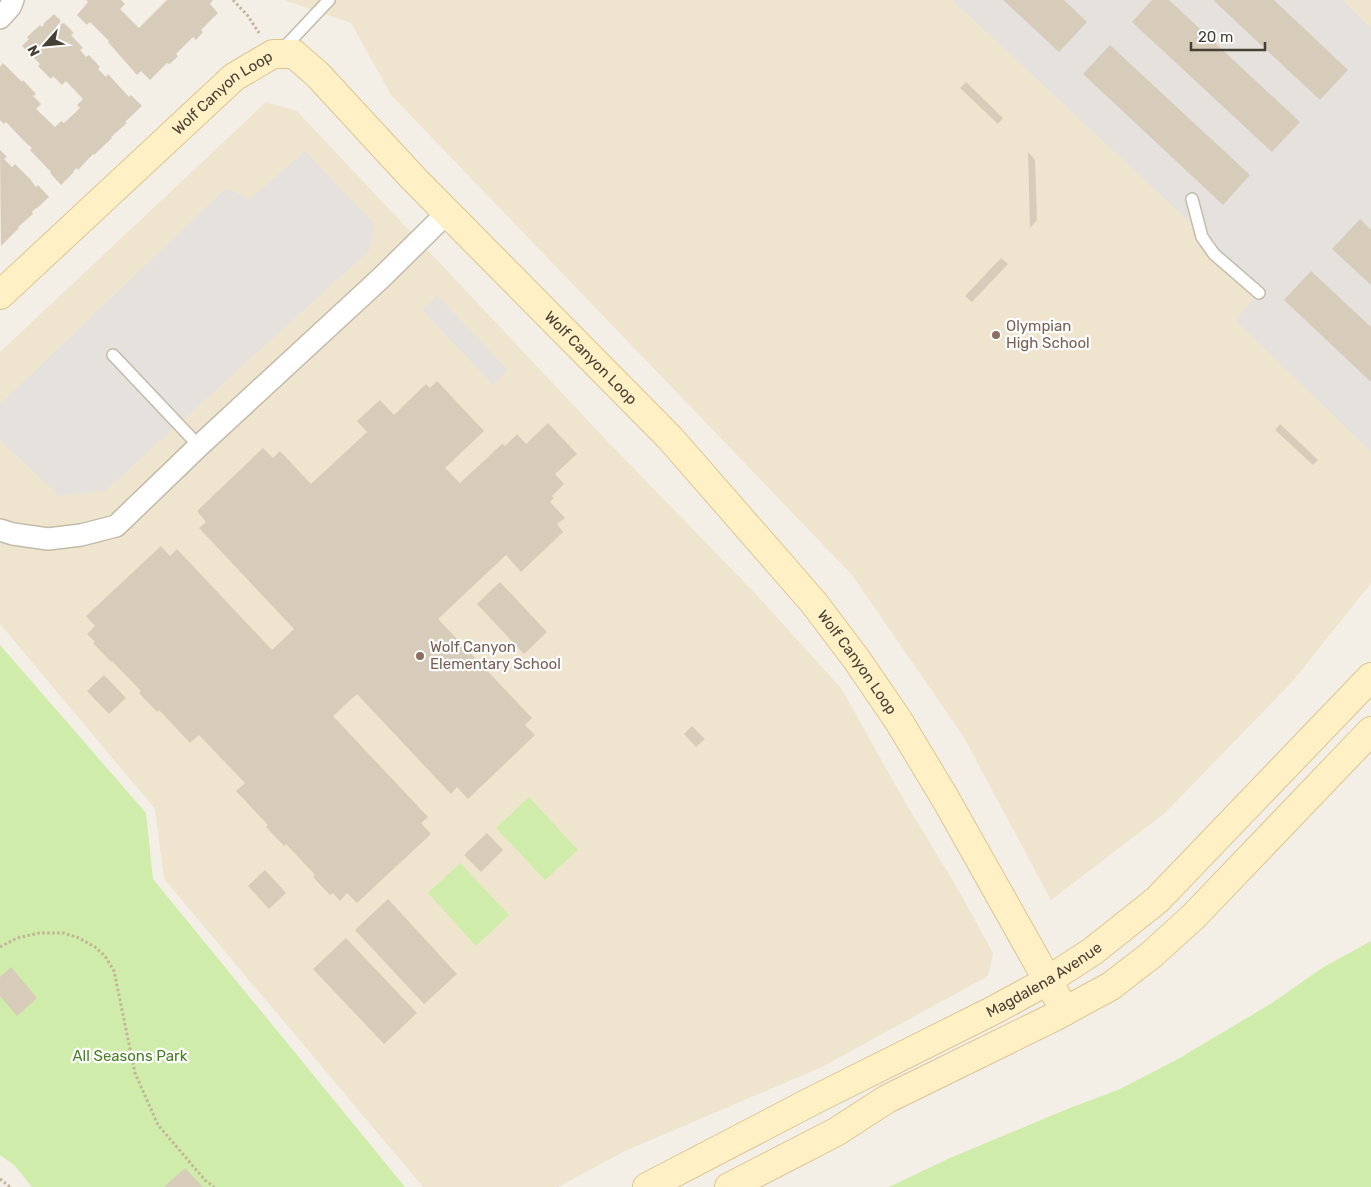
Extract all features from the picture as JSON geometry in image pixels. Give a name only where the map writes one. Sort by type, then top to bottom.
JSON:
[{"type":"street","points":[[0,18],[10,7],[13,0]]},
{"type":"street","name":"Wolf Canyon Loop","points":[[0,294],[234,77],[275,54],[294,54],[318,75],[413,178],[670,438],[814,603],[857,660],[898,720],[945,798],[1065,1011]]},
{"type":"street","points":[[0,530],[13,534],[48,539],[81,535],[116,526],[198,446],[381,278],[447,213]]},
{"type":"street","name":"Magdalena Avenue","points":[[647,1187],[814,1100],[996,1009],[1093,951],[1157,900],[1371,677]]},
{"type":"street","points":[[729,1187],[836,1132],[887,1099],[1065,1011],[1111,986],[1151,956],[1193,917],[1371,731]]},
{"type":"lane","points":[[275,54],[329,0]]},
{"type":"lane","points":[[1192,199],[1202,238],[1214,254],[1259,293]]},
{"type":"lane","points":[[113,355],[198,446]]},
{"type":"path","points":[[233,0],[248,16],[275,54]]},
{"type":"path","points":[[0,947],[17,938],[39,933],[64,933],[79,938],[95,947],[105,956],[114,971],[135,1073],[158,1125],[205,1180],[214,1187]]},
{"type":"path","points":[[0,1179],[10,1187]]},
{"type":"shaded area","name":"Olympian High School","points":[[284,0],[1371,0],[1371,583],[1293,681],[1165,813],[1051,900],[963,736],[852,575],[391,95],[351,23]]},
{"type":"shaded area","points":[[952,0],[1343,0],[1371,28],[1371,452],[1235,320],[1262,290]]},
{"type":"shaded area","name":"Wolf Canyon Elementary School","points":[[266,102],[297,111],[611,445],[754,592],[841,688],[993,953],[988,976],[822,1067],[625,1151],[558,1187],[423,1187],[164,879],[155,809],[0,624],[0,352]]},
{"type":"shaded area","points":[[305,151],[375,224],[369,251],[105,491],[59,496],[0,440],[0,404],[226,188],[250,199]]},
{"type":"shaded area","points":[[437,295],[508,370],[493,385],[422,310]]},
{"type":"green space","name":"All Seasons Park","points":[[0,645],[146,813],[153,879],[405,1187],[32,1187],[15,1166],[0,1155]]},
{"type":"green space","points":[[529,797],[578,850],[545,880],[496,828]]},
{"type":"green space","points":[[460,863],[509,915],[476,946],[428,893]]},
{"type":"green space","points":[[1371,941],[1371,1187],[889,1187],[950,1158],[1120,1089],[1178,1059],[1272,1003],[1322,968]]},
{"type":"building","points":[[86,0],[121,0],[125,4],[120,9],[139,28],[167,0],[213,0],[210,4],[218,13],[201,30],[203,32],[196,40],[193,37],[176,54],[178,56],[170,64],[167,63],[150,80],[141,71],[137,75],[109,41],[90,22],[87,25],[77,15],[88,2]]},
{"type":"building","points":[[1003,0],[1064,0],[1087,22],[1059,52]]},
{"type":"building","points":[[1152,0],[1169,0],[1300,122],[1272,152],[1132,22]]},
{"type":"building","points":[[1213,0],[1274,0],[1348,70],[1320,100]]},
{"type":"building","points":[[54,14],[62,24],[64,23],[74,33],[71,35],[83,48],[80,50],[86,57],[89,55],[106,77],[108,74],[129,97],[131,95],[142,106],[112,138],[78,170],[77,168],[73,171],[61,185],[30,150],[32,148],[6,122],[4,124],[0,120],[0,67],[3,63],[36,94],[33,96],[41,104],[36,109],[55,127],[61,121],[64,123],[80,108],[77,105],[83,99],[66,81],[62,85],[53,76],[51,79],[38,66],[40,64],[22,46],[29,39],[27,37],[40,25],[42,27]]},
{"type":"building","points":[[1110,45],[1250,175],[1223,205],[1083,74]]},
{"type":"building","points":[[966,82],[1003,118],[998,124],[960,88]]},
{"type":"building","points":[[0,150],[7,157],[4,159],[12,167],[15,164],[36,187],[38,185],[49,197],[32,212],[33,214],[1,246]]},
{"type":"building","points":[[1028,152],[1035,160],[1037,220],[1030,228]]},
{"type":"building","points":[[1360,219],[1371,230],[1371,285],[1332,249]]},
{"type":"building","points":[[1001,258],[1008,264],[972,302],[965,296]]},
{"type":"building","points":[[1311,271],[1371,327],[1371,382],[1284,300]]},
{"type":"building","points":[[437,381],[484,431],[445,468],[460,483],[502,444],[505,446],[517,434],[526,444],[548,423],[577,454],[555,474],[564,484],[552,496],[554,498],[550,502],[565,518],[557,524],[563,532],[521,572],[506,555],[438,619],[532,718],[525,725],[535,735],[468,799],[457,787],[451,794],[357,694],[333,716],[428,817],[421,823],[431,834],[357,903],[347,893],[340,901],[333,893],[330,895],[313,877],[315,875],[286,844],[284,846],[266,827],[268,825],[236,791],[245,783],[199,735],[190,743],[159,710],[157,712],[139,693],[141,691],[93,643],[95,642],[87,634],[95,626],[86,616],[161,546],[170,556],[177,549],[272,650],[294,629],[199,528],[206,522],[197,511],[263,448],[273,458],[280,451],[311,484],[367,432],[357,421],[380,400],[394,415],[426,384],[430,388]]},
{"type":"building","points":[[1280,424],[1318,460],[1313,465],[1275,430]]},
{"type":"building","points":[[500,582],[547,632],[524,654],[477,604]]},
{"type":"building","points":[[104,675],[126,698],[109,714],[87,691]]},
{"type":"building","points":[[692,726],[705,739],[696,747],[684,734]]},
{"type":"building","points":[[487,833],[503,850],[481,872],[464,855]]},
{"type":"building","points":[[265,870],[286,893],[269,909],[248,886]]},
{"type":"building","points":[[388,899],[457,974],[424,1004],[355,930]]},
{"type":"building","points":[[346,938],[417,1013],[384,1044],[313,969]]},
{"type":"building","points":[[11,967],[37,998],[17,1016],[0,996],[0,977]]},
{"type":"building","points":[[185,1168],[203,1187],[164,1187]]},
{"type":"place","name":"Olympian High School","points":[[996,335]]},
{"type":"place","name":"Wolf Canyon Elementary School","points":[[420,656]]}]
